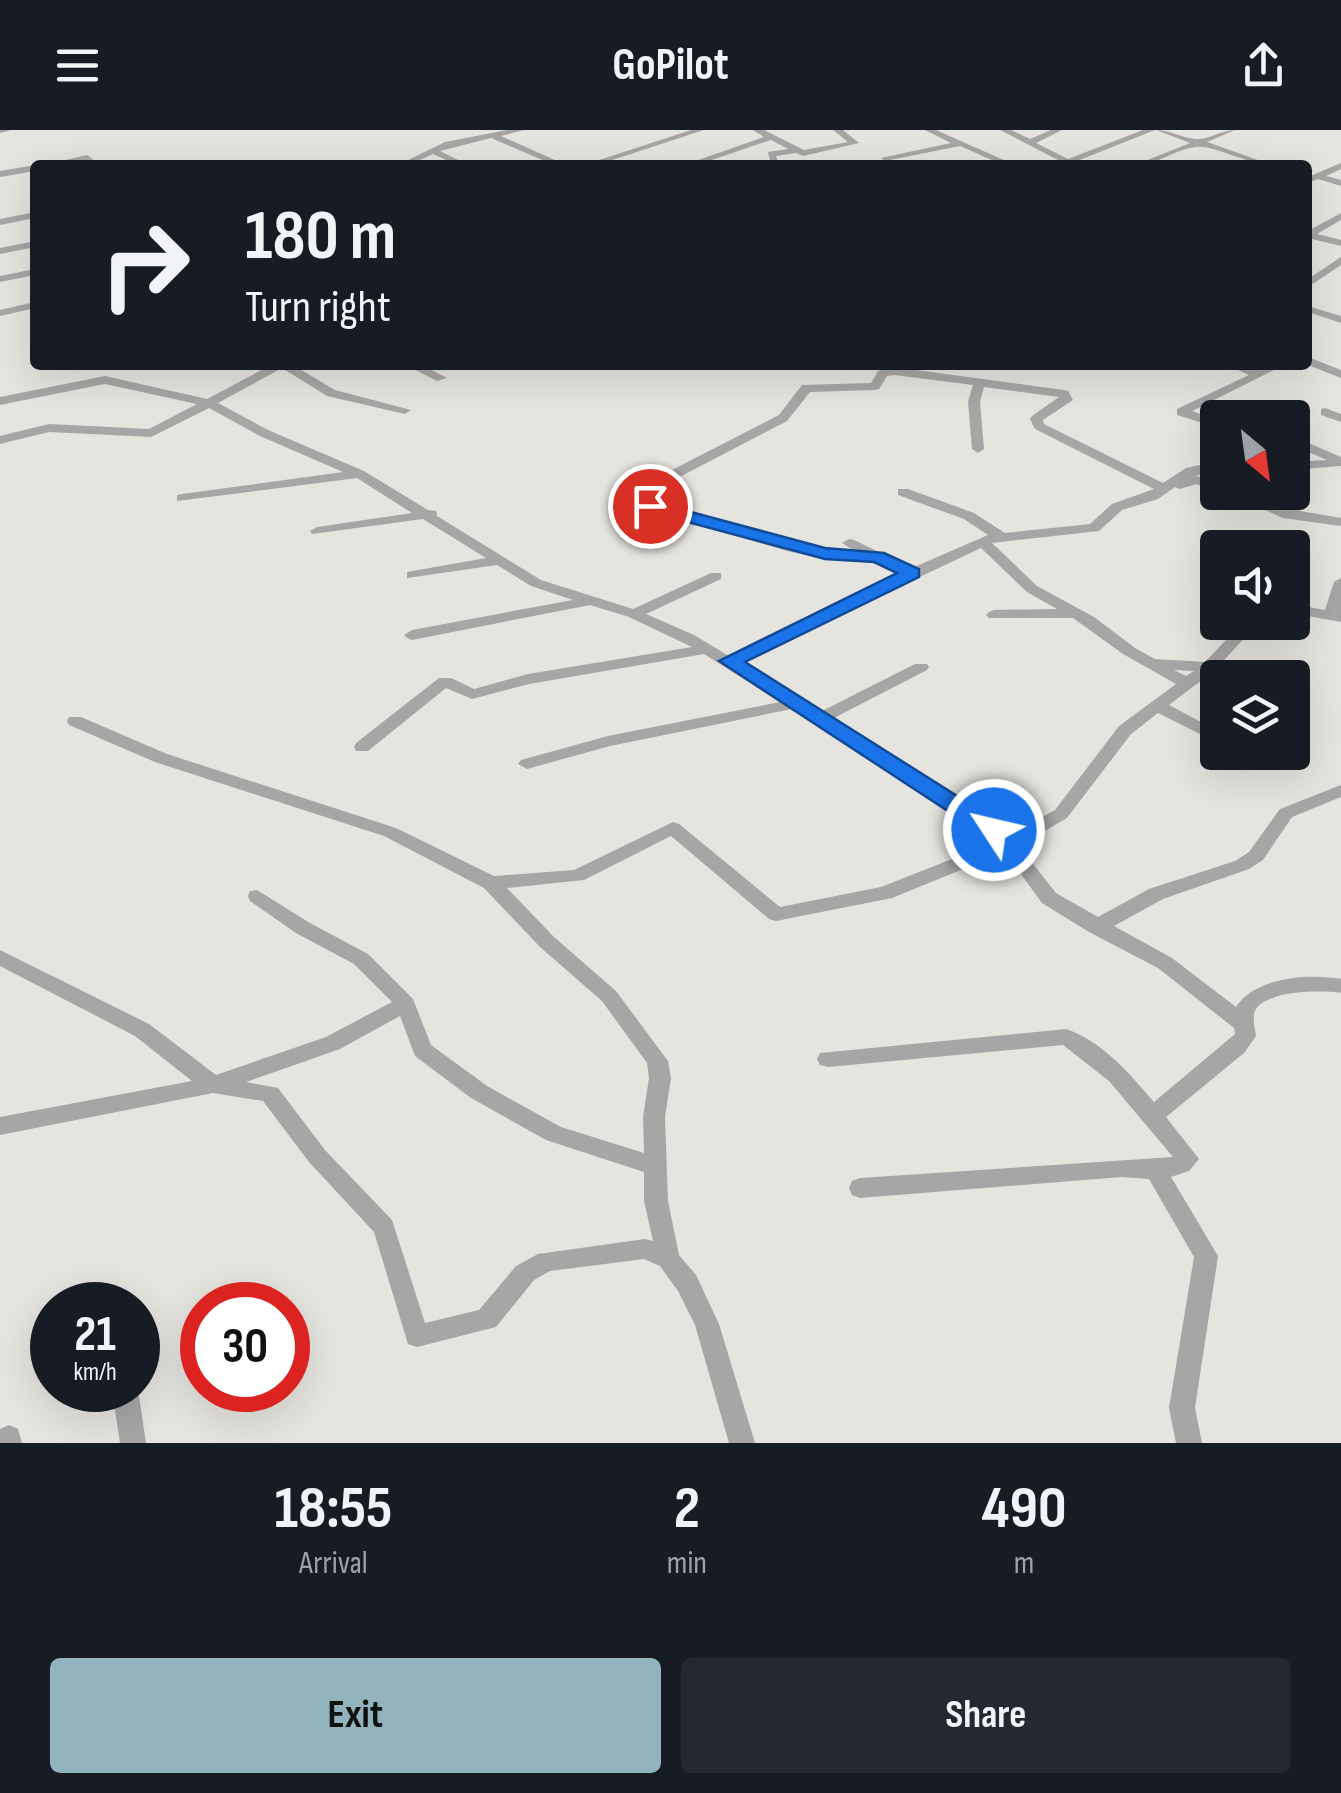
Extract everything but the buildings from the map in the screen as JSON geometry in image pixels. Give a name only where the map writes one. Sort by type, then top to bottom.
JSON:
[{"type":"street","points":[[413,160],[483,134],[520,130]]},
{"type":"street","points":[[604,160],[700,130]]},
{"type":"street","points":[[757,130],[806,153],[855,143],[837,130]]},
{"type":"street","points":[[929,130],[996,160]]},
{"type":"street","points":[[1004,130],[1057,160]]},
{"type":"street","points":[[1029,142],[1058,130]]},
{"type":"street","points":[[1073,160],[1151,130]]},
{"type":"street","points":[[1160,130],[1248,160]]},
{"type":"street","points":[[1151,160],[1231,130]]},
{"type":"street","points":[[483,134],[549,160]]},
{"type":"street","points":[[703,160],[773,137]]},
{"type":"street","points":[[885,158],[958,144]]},
{"type":"street","points":[[832,149],[843,160]]},
{"type":"street","points":[[434,150],[454,160]]},
{"type":"street","points":[[773,160],[771,154],[796,150]]},
{"type":"street","points":[[1312,177],[1341,166]]},
{"type":"street","points":[[0,174],[30,169]]},
{"type":"street","points":[[1312,177],[1341,183]]},
{"type":"street","points":[[0,222],[30,216]]},
{"type":"street","points":[[1312,233],[1341,216]]},
{"type":"street","points":[[1312,236],[1341,243]]},
{"type":"street","points":[[0,251],[30,245]]},
{"type":"street","points":[[1312,281],[1341,260]]},
{"type":"street","points":[[0,279],[30,273]]},
{"type":"street","points":[[0,314],[30,307]]},
{"type":"street","points":[[1312,309],[1341,320]]},
{"type":"street","points":[[1312,363],[1341,374]]},
{"type":"street","points":[[0,440],[49,428],[151,433],[270,370]]},
{"type":"street","points":[[288,370],[331,393],[405,410]]},
{"type":"street","points":[[423,370],[441,378]]},
{"type":"street","points":[[910,374],[920,370]]},
{"type":"street","points":[[1247,370],[1258,374]]},
{"type":"street","points":[[1203,400],[1267,370]]},
{"type":"street","points":[[878,557],[842,558],[650,506],[639,502],[636,494],[783,418],[806,388],[868,388],[875,386],[886,372],[1068,397],[1035,422],[1162,489]]},
{"type":"street","points":[[0,401],[105,380],[208,403],[264,434],[359,474],[430,514],[536,584],[634,614],[707,648],[982,819],[1008,844],[1048,898],[1165,963],[1244,1024]]},
{"type":"street","points":[[978,449],[974,402],[979,385]]},
{"type":"street","points":[[1200,402],[1181,412],[1200,418]]},
{"type":"street","points":[[1325,412],[1341,418]]},
{"type":"street","points":[[1310,448],[1341,463]]},
{"type":"street","points":[[1310,465],[1341,463]]},
{"type":"street","points":[[1162,489],[1200,469]]},
{"type":"street","points":[[182,498],[359,474]]},
{"type":"street","points":[[730,661],[983,542],[1000,536],[1094,528],[1117,506],[1162,489],[1200,481]]},
{"type":"street","points":[[903,492],[969,516],[1000,536]]},
{"type":"street","points":[[1276,510],[1341,522]]},
{"type":"street","points":[[1294,510],[1297,514]]},
{"type":"street","points":[[318,531],[430,514]]},
{"type":"street","points":[[983,542],[1032,589],[1155,664],[1173,695],[1200,721]]},
{"type":"street","points":[[848,544],[912,573]]},
{"type":"street","points":[[412,574],[500,560]]},
{"type":"street","points":[[634,614],[716,576]]},
{"type":"street","points":[[1310,612],[1336,617],[1341,582]]},
{"type":"street","points":[[412,636],[590,601]]},
{"type":"street","points":[[994,615],[1076,613]]},
{"type":"street","points":[[1216,660],[1235,640]]},
{"type":"street","points":[[362,746],[444,681],[472,694],[528,679],[707,648]]},
{"type":"street","points":[[1155,664],[1200,666]]},
{"type":"street","points":[[820,719],[921,667]]},
{"type":"street","points":[[491,884],[578,876],[673,828],[776,914],[885,894],[1008,844],[1061,814],[1125,730],[1200,674]]},
{"type":"street","points":[[527,764],[608,741],[794,704]]},
{"type":"street","points":[[75,721],[161,758],[390,832],[491,884],[546,942],[609,996],[656,1061],[660,1078],[654,1118],[656,1201],[668,1259],[687,1283],[706,1324],[742,1443]]},
{"type":"street","points":[[1096,926],[1156,894],[1242,865],[1256,856],[1286,814],[1341,792]]},
{"type":"street","points":[[257,896],[303,928],[361,959],[406,1004],[422,1050],[478,1092],[554,1134],[655,1166]]},
{"type":"street","points":[[0,958],[142,1030],[213,1084],[270,1094],[317,1156],[384,1227],[417,1336],[487,1318],[525,1273],[546,1261],[631,1249],[645,1249],[668,1259]]},
{"type":"street","points":[[1153,1115],[1225,1060],[1246,1036],[1244,1024],[1250,1003],[1296,984],[1341,986]]},
{"type":"street","points":[[0,1126],[213,1084],[333,1044],[406,1004]]},
{"type":"street","points":[[828,1058],[1066,1036],[1085,1046],[1153,1115],[1188,1159],[1178,1166],[1156,1171],[1122,1168],[860,1188]]},
{"type":"street","points":[[1156,1171],[1206,1256],[1206,1276],[1182,1408],[1189,1443]]},
{"type":"street","points":[[128,1412],[133,1443]]},
{"type":"route","points":[[650,506],[842,558],[878,557],[912,573],[730,661],[994,830]]}]
